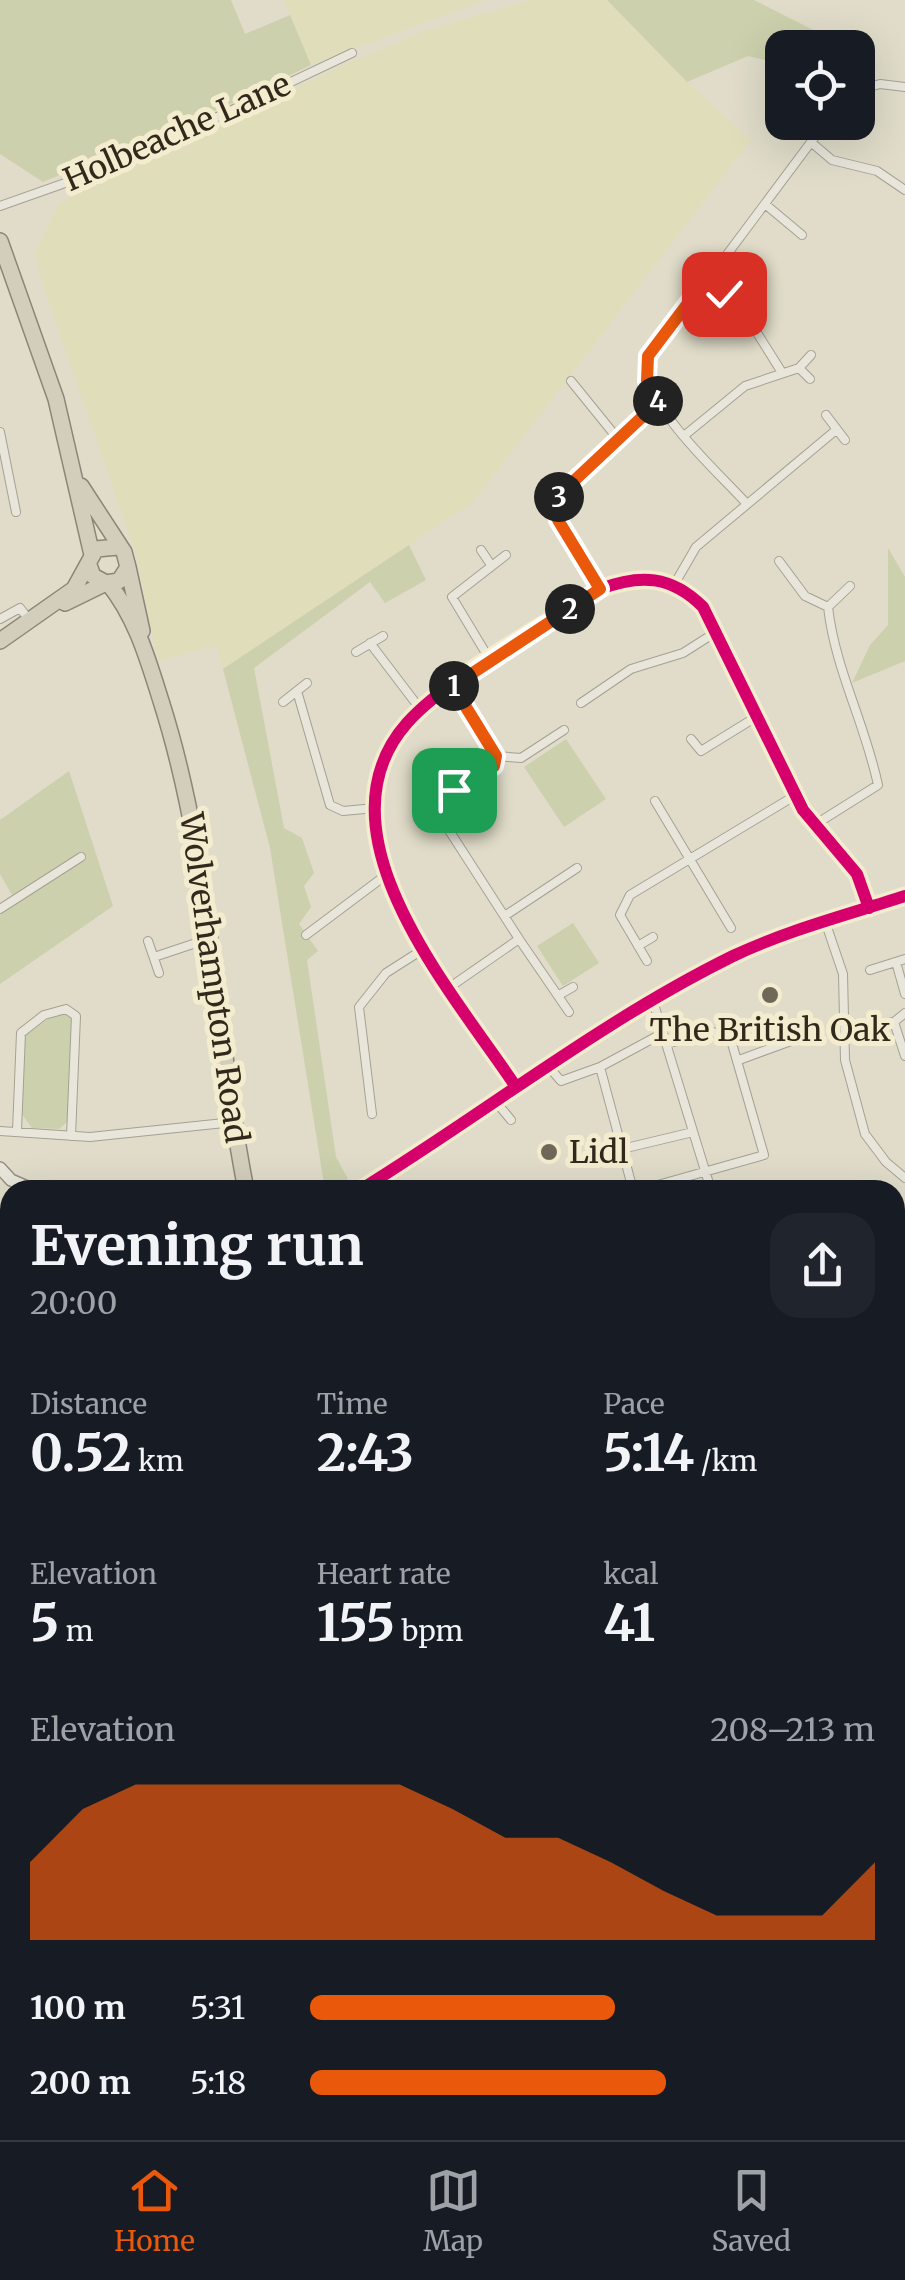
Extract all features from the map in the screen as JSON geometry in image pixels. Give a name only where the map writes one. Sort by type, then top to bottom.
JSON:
[{"type":"highway","points":[[0,241],[3,261],[56,398],[93,576],[107,583]]},
{"type":"highway","points":[[34,618],[119,581],[128,567],[72,469]]},
{"type":"highway","points":[[0,641],[80,583],[90,560],[103,546],[118,546]]},
{"type":"highway","name":"Wolverhampton Road","points":[[128,567],[145,651],[190,808],[213,938],[244,1180]]},
{"type":"highway","name":"Wolverhampton Road","points":[[107,583],[122,602],[145,651]]},
{"type":"main road","points":[[375,1180],[548,1066],[733,956],[905,896]]},
{"type":"street","name":"Holbeache Lane","points":[[0,206],[116,165],[352,53]]},
{"type":"street","points":[[875,85],[905,87]]},
{"type":"street","points":[[746,504],[658,402],[647,381],[648,356],[814,140]]},
{"type":"street","points":[[812,143],[832,160],[878,170],[905,190]]},
{"type":"street","points":[[765,204],[802,234]]},
{"type":"street","points":[[704,282],[742,309],[781,372]]},
{"type":"street","points":[[685,434],[746,386],[798,368],[811,356]]},
{"type":"street","points":[[798,368],[810,379]]},
{"type":"street","points":[[571,382],[618,439]]},
{"type":"street","points":[[568,403],[579,393]]},
{"type":"street","points":[[600,589],[558,520],[558,499],[564,488],[658,402]]},
{"type":"street","points":[[826,415],[845,440]]},
{"type":"street","points":[[674,585],[696,547],[836,430]]},
{"type":"street","points":[[0,432],[16,512]]},
{"type":"street","points":[[481,550],[491,565]]},
{"type":"street","points":[[437,597],[452,597],[506,555]]},
{"type":"street","points":[[779,562],[806,596],[828,607]]},
{"type":"street","points":[[516,1088],[422,950],[386,875],[376,840],[376,808],[386,758],[396,738],[421,710],[600,589],[642,577],[674,585],[703,607],[796,795],[856,874],[869,908]]},
{"type":"street","points":[[828,607],[850,586]]},
{"type":"street","points":[[452,597],[490,660]]},
{"type":"street","points":[[816,824],[878,784],[866,732],[844,683],[828,607]]},
{"type":"street","points":[[0,619],[17,608],[34,618]]},
{"type":"street","points":[[581,703],[631,669],[672,658],[716,632]]},
{"type":"street","points":[[356,652],[384,636]]},
{"type":"street","points":[[370,643],[421,710]]},
{"type":"street","points":[[282,702],[307,683]]},
{"type":"street","points":[[453,686],[496,756],[494,766],[454,790]]},
{"type":"street","points":[[297,691],[330,805],[342,811],[376,808]]},
{"type":"street","points":[[691,739],[701,751],[756,717]]},
{"type":"street","points":[[496,756],[521,758],[564,730]]},
{"type":"street","points":[[647,960],[623,924],[625,900],[796,795]]},
{"type":"street","points":[[655,801],[731,928]]},
{"type":"street","points":[[445,824],[570,1012]]},
{"type":"street","points":[[442,847],[453,838]]},
{"type":"street","points":[[0,909],[81,857]]},
{"type":"street","points":[[506,915],[577,868]]},
{"type":"street","points":[[306,935],[386,875]]},
{"type":"street","points":[[566,876],[573,887]]},
{"type":"street","points":[[825,921],[845,985],[845,1060],[865,1134],[886,1162],[905,1178]]},
{"type":"street","points":[[638,946],[653,937]]},
{"type":"street","points":[[154,957],[213,938]]},
{"type":"street","points":[[450,988],[520,938]]},
{"type":"street","points":[[148,941],[160,973]]},
{"type":"street","points":[[372,1114],[360,1006],[386,973],[422,950]]},
{"type":"street","points":[[870,970],[900,961],[905,994]]},
{"type":"street","points":[[558,995],[573,987]]},
{"type":"street","points":[[653,1001],[708,1180]]},
{"type":"street","points":[[17,1130],[21,1033],[44,1015],[66,1009],[76,1016],[70,1136]]},
{"type":"street","points":[[845,1032],[894,1022],[905,1013]]},
{"type":"street","points":[[894,1022],[905,1056]]},
{"type":"street","points":[[666,1044],[719,1032],[731,1040],[764,1156],[675,1180]]},
{"type":"street","points":[[548,1066],[561,1081],[600,1066],[663,1033]]},
{"type":"street","points":[[739,1060],[791,1042]]},
{"type":"street","points":[[600,1066],[633,1180]]},
{"type":"street","points":[[496,1102],[511,1120]]},
{"type":"street","points":[[0,1131],[70,1136],[234,1122]]},
{"type":"street","points":[[622,1149],[693,1132]]},
{"type":"shaded area","points":[[284,0],[485,0],[311,65]]},
{"type":"shaded area","points":[[533,0],[607,0],[674,70],[751,140],[474,501],[223,669],[217,645],[158,661],[137,558],[41,279],[35,251],[59,203],[339,67],[427,30]]},
{"type":"green space","points":[[0,0],[231,0],[245,34],[290,15],[311,65],[226,106],[43,182],[0,154]]},
{"type":"green space","points":[[607,0],[754,0],[813,30],[765,30],[765,60],[748,56],[687,82]]},
{"type":"green space","points":[[409,545],[426,580],[385,603],[370,582],[254,668],[284,828],[302,838],[314,873],[304,886],[311,907],[299,924],[318,951],[307,960],[336,1157],[347,1180],[323,1180],[270,848],[223,669]]},
{"type":"green space","points":[[888,548],[905,577],[905,661],[852,683],[870,645],[888,625]]},
{"type":"green space","points":[[566,739],[606,799],[564,827],[524,767]]},
{"type":"green space","points":[[69,771],[113,906],[0,984],[0,904],[12,895],[0,874],[0,820]]},
{"type":"green space","points":[[573,923],[599,963],[563,986],[537,946]]},
{"type":"green space","points":[[60,1011],[71,1013],[72,1019],[68,1121],[59,1129],[32,1128],[21,1113],[24,1036]]},
{"type":"cycle path","points":[[516,1087],[430,961],[403,912],[383,863],[375,813],[381,766],[407,723],[447,688],[600,589],[628,581],[654,580],[679,589],[703,607],[803,810],[857,874],[869,908]]},
{"type":"cycle path","points":[[376,1180],[590,1038],[684,982],[775,938],[905,896]]},
{"type":"place","name":"The British Oak","points":[[770,995]]},
{"type":"place","name":"Lidl","points":[[549,1152]]},
{"type":"route","points":[[454,790],[494,766],[496,756],[453,686],[600,589],[558,520],[560,494],[658,402],[647,381],[648,356],[704,282],[724,294]]}]
